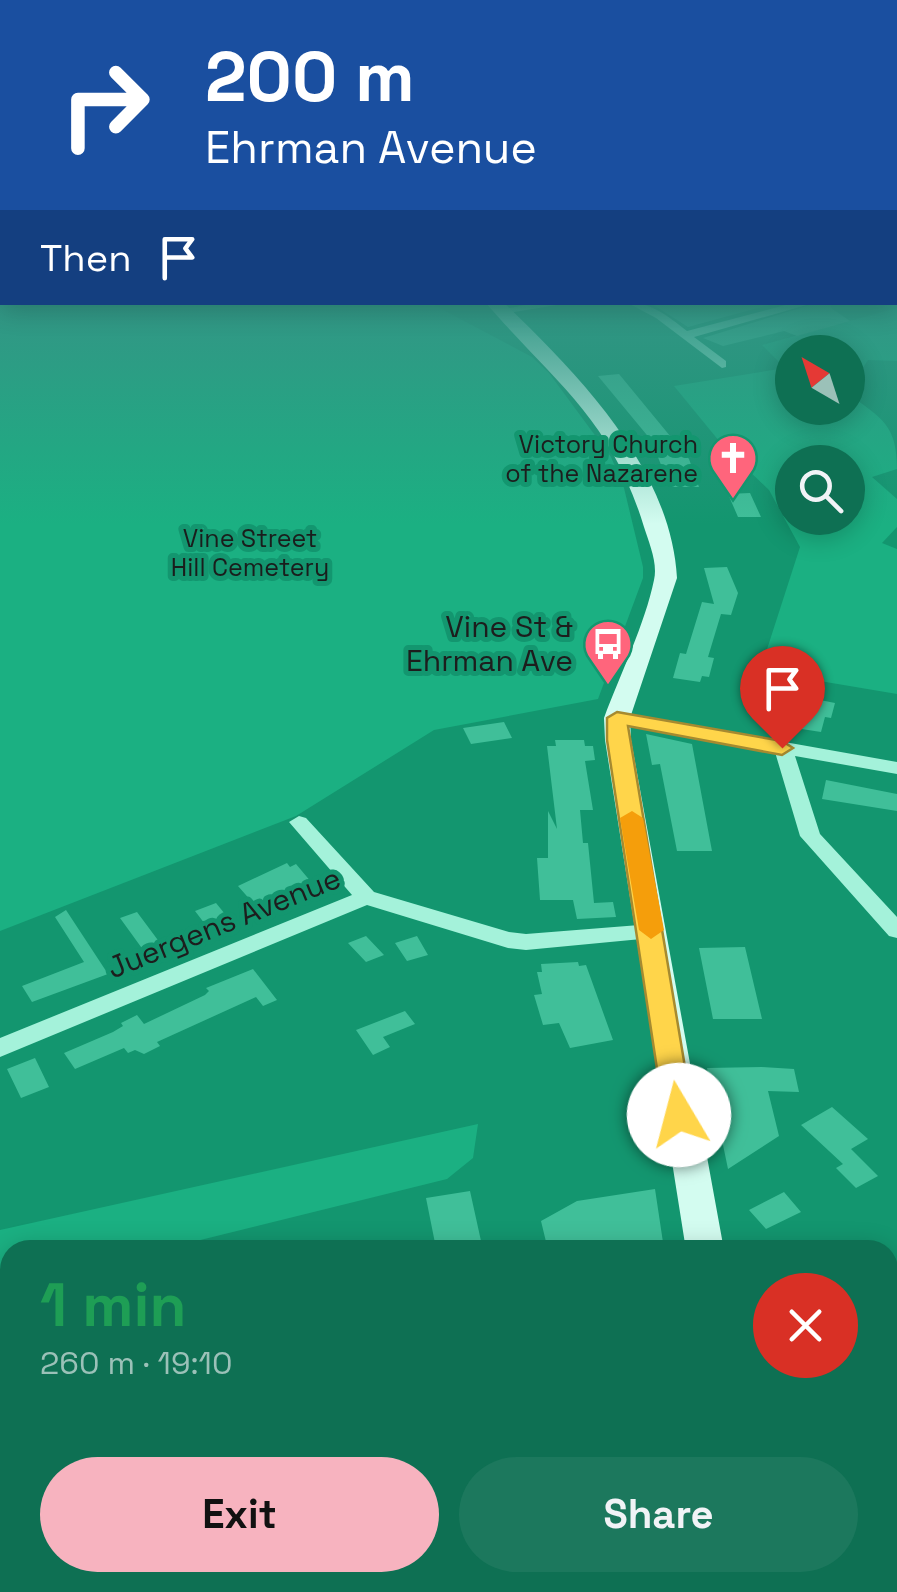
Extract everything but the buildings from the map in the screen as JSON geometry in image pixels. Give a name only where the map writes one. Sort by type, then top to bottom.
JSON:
[{"type":"main road","points":[[566,375],[618,440],[643,492],[663,552],[666,578],[617,718],[618,740],[703,1240]]},
{"type":"street","points":[[617,718],[897,768]]},
{"type":"street","points":[[782,748],[810,836],[897,931]]},
{"type":"street","points":[[299,822],[366,896]]},
{"type":"street","name":"Juergens Avenue","points":[[0,1048],[366,896],[508,940],[652,931]]},
{"type":"green space","name":"Vine Street Hill Cemetery","points":[[0,375],[551,375],[611,457],[624,488],[643,567],[643,578],[598,699],[434,730],[296,816],[0,931]]},
{"type":"green space","points":[[740,375],[775,375],[775,425],[865,425],[865,407],[885,424],[894,442],[897,469],[872,477],[897,499],[897,527],[882,543],[897,549],[897,694],[760,671],[800,547],[793,535],[865,535],[865,445],[775,445],[775,501],[769,490],[724,447],[674,386]]},
{"type":"green space","points":[[478,1124],[473,1158],[447,1179],[200,1240],[0,1240],[0,1230]]},
{"type":"slow traffic","points":[[632,818],[651,930]]},
{"type":"place","name":"Victory Church of the Nazarene","points":[[733,500]]},
{"type":"place","name":"Vine St & Ehrman Ave","points":[[608,686]]},
{"type":"route","points":[[679,1115],[617,718],[782,748]]}]
